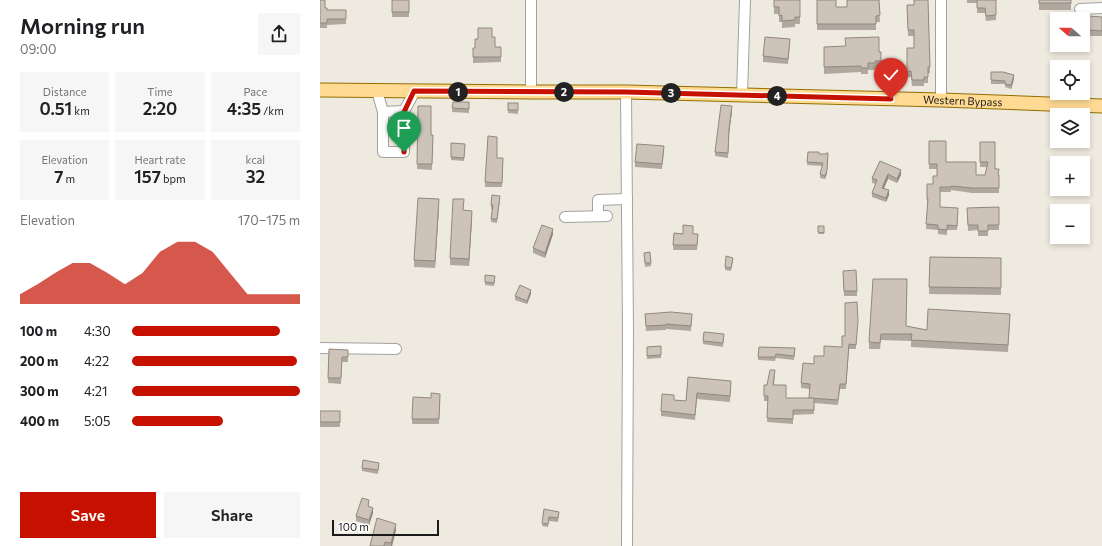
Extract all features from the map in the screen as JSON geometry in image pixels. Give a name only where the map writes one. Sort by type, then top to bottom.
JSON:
[{"type":"main road","name":"Western Bypass","points":[[320,90],[626,92],[941,100],[1102,106]]},
{"type":"street","points":[[531,0],[531,92]]},
{"type":"street","points":[[742,95],[745,0]]},
{"type":"street","points":[[941,0],[941,100]]},
{"type":"street","points":[[1080,9],[1102,8]]},
{"type":"street","points":[[377,91],[383,112],[383,152],[404,152],[404,112],[414,91]]},
{"type":"street","points":[[626,92],[628,337],[627,546]]},
{"type":"street","points":[[383,112],[404,112]]},
{"type":"street","points":[[565,217],[602,216],[598,200],[627,199]]},
{"type":"street","points":[[320,348],[396,349]]},
{"type":"building","points":[[320,0],[325,0],[325,8],[327,8],[327,10],[346,10],[346,19],[327,19],[327,23],[320,23]]},
{"type":"building","points":[[392,0],[409,0],[409,12],[392,12]]},
{"type":"building","points":[[774,0],[800,0],[800,17],[795,17],[795,20],[782,21],[782,15],[779,16],[779,7],[774,7]]},
{"type":"building","points":[[817,0],[836,0],[836,7],[847,7],[847,0],[879,0],[880,15],[876,16],[876,24],[817,24]]},
{"type":"building","points":[[914,0],[928,0],[930,67],[928,67],[928,77],[924,77],[924,80],[912,80],[911,71],[907,72],[907,48],[914,48],[914,30],[908,30],[907,5],[914,5]]},
{"type":"building","points":[[977,0],[996,0],[996,15],[986,16],[985,8],[977,8]]},
{"type":"building","points":[[1039,0],[1071,0],[1071,3],[1039,3]]},
{"type":"building","points":[[1090,16],[1102,17],[1102,31],[1090,30]]},
{"type":"building","points":[[478,28],[492,28],[492,37],[495,37],[495,47],[501,47],[501,57],[473,57],[475,39],[478,39]]},
{"type":"building","points":[[765,37],[790,39],[788,59],[763,56]]},
{"type":"building","points":[[879,37],[879,52],[881,52],[881,61],[868,63],[868,68],[861,68],[861,66],[824,67],[824,47],[846,46],[845,38]]},
{"type":"building","points":[[991,72],[1003,72],[1014,75],[1011,85],[1005,84],[1005,81],[991,80]]},
{"type":"building","points":[[453,102],[469,102],[469,109],[452,108]]},
{"type":"building","points":[[508,103],[518,103],[518,110],[508,110]]},
{"type":"building","points":[[721,105],[732,106],[728,153],[715,152]]},
{"type":"building","points":[[418,106],[431,106],[431,135],[433,135],[432,164],[417,164]]},
{"type":"building","points":[[488,136],[497,137],[497,158],[503,158],[502,183],[485,182]]},
{"type":"building","points":[[929,141],[946,141],[946,162],[976,162],[976,175],[985,175],[988,162],[980,162],[980,142],[995,142],[995,169],[999,169],[999,188],[940,187],[940,207],[958,208],[957,226],[947,225],[947,230],[938,229],[938,225],[926,224],[928,199],[927,184],[933,184],[933,176],[937,176],[937,164],[929,164]]},
{"type":"building","points":[[451,143],[465,144],[464,158],[451,157]]},
{"type":"building","points":[[637,144],[664,146],[662,164],[635,162]]},
{"type":"building","points":[[808,152],[819,152],[819,154],[828,153],[827,170],[825,176],[820,174],[823,163],[807,162]]},
{"type":"building","points":[[880,161],[901,170],[897,179],[888,174],[882,188],[889,190],[886,198],[872,193],[877,180],[872,178]]},
{"type":"building","points":[[492,195],[500,196],[497,219],[491,219],[493,205],[491,205]]},
{"type":"building","points":[[418,198],[439,199],[435,261],[414,260]]},
{"type":"building","points":[[453,199],[464,199],[463,210],[472,211],[469,259],[450,258]]},
{"type":"building","points":[[999,207],[999,225],[988,225],[988,231],[978,231],[978,225],[968,225],[967,208]]},
{"type":"building","points":[[542,225],[553,229],[545,253],[533,248]]},
{"type":"building","points":[[683,225],[693,226],[693,234],[698,234],[697,245],[673,245],[674,233],[683,234]]},
{"type":"building","points":[[818,226],[824,226],[824,233],[818,232]]},
{"type":"building","points":[[650,252],[651,263],[645,263],[644,253]]},
{"type":"building","points":[[726,256],[733,258],[731,268],[725,267]]},
{"type":"building","points":[[930,257],[1001,258],[1001,288],[929,287]]},
{"type":"building","points":[[856,270],[857,291],[844,291],[843,271]]},
{"type":"building","points":[[485,275],[495,276],[494,283],[485,282]]},
{"type":"building","points":[[873,279],[907,279],[906,326],[927,330],[928,309],[1010,314],[1008,345],[911,340],[912,334],[881,334],[880,343],[869,342]]},
{"type":"building","points":[[520,285],[531,290],[527,301],[515,296]]},
{"type":"building","points":[[857,302],[858,321],[856,345],[849,344],[846,384],[840,384],[838,400],[809,398],[810,384],[801,383],[803,363],[814,364],[814,356],[824,356],[824,346],[842,347],[842,336],[845,336],[845,303]]},
{"type":"building","points":[[671,312],[692,314],[691,326],[666,324],[646,326],[645,314]]},
{"type":"building","points":[[704,332],[724,334],[723,343],[703,341]]},
{"type":"building","points":[[661,346],[661,355],[647,356],[647,347]]},
{"type":"building","points":[[759,347],[795,348],[794,356],[776,354],[775,357],[758,357]]},
{"type":"building","points":[[329,349],[348,350],[348,357],[342,357],[341,378],[328,378]]},
{"type":"building","points":[[770,370],[775,370],[773,385],[786,385],[786,398],[814,398],[814,410],[793,410],[793,419],[767,418],[768,396],[764,396],[764,385],[767,385]]},
{"type":"building","points":[[688,377],[731,381],[730,396],[697,393],[695,415],[661,411],[662,394],[674,395],[674,400],[686,401]]},
{"type":"building","points":[[431,393],[440,394],[439,419],[412,419],[413,397],[431,398]]},
{"type":"building","points":[[320,411],[340,411],[340,422],[320,422]]},
{"type":"building","points":[[363,460],[379,463],[378,470],[362,468]]},
{"type":"building","points":[[362,498],[369,500],[368,506],[373,508],[369,520],[356,516]]},
{"type":"building","points":[[544,509],[559,512],[558,518],[549,517],[548,524],[542,523]]},
{"type":"building","points":[[377,518],[396,524],[391,543],[385,542],[384,546],[370,546]]},
{"type":"route","points":[[404,152],[404,112],[414,91],[626,92],[891,99]]}]
